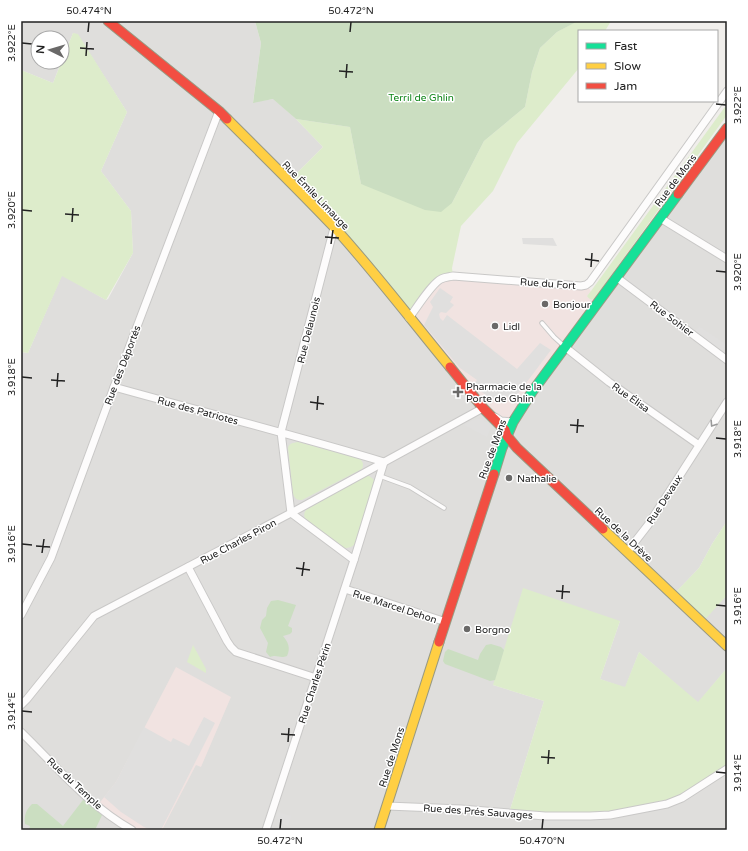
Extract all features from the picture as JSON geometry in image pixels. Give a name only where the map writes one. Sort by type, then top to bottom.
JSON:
[{"type":"street","name":"Rue Émile Limauge","points":[[108,21],[219,111],[289,181],[362,260],[483,408]]},
{"type":"street","name":"Rue du Fort","points":[[408,318],[434,284],[440,279],[446,277],[453,276],[581,286],[586,285],[727,91]]},
{"type":"street","name":"Rue des Déportés","points":[[21,615],[51,558],[219,111]]},
{"type":"street","name":"Rue de Mons","points":[[379,830],[502,448],[513,422],[532,392],[727,128]]},
{"type":"street","points":[[660,218],[727,259]]},
{"type":"street","name":"Rue Delaunois","points":[[281,432],[334,228]]},
{"type":"street","name":"Rue Sohier","points":[[616,277],[727,360]]},
{"type":"street","name":"Rue Élisa","points":[[565,347],[610,382],[699,446]]},
{"type":"street","name":"Rue des Patriotes","points":[[114,387],[308,439],[384,462]]},
{"type":"street","name":"Rue Devaux","points":[[627,552],[648,525],[727,402]]},
{"type":"street","points":[[483,408],[501,421],[513,422]]},
{"type":"street","name":"Rue de la Drève","points":[[483,408],[505,430],[507,436],[517,448],[727,646]]},
{"type":"street","name":"Rue Charles Piron","points":[[21,705],[94,616],[290,513],[483,408]]},
{"type":"street","points":[[281,432],[290,513],[354,560]]},
{"type":"street","name":"Rue Charles Périn","points":[[266,830],[345,589],[384,462]]},
{"type":"street","points":[[188,567],[227,641],[236,652],[316,678]]},
{"type":"street","name":"Rue Marcel Dehon","points":[[345,589],[446,622]]},
{"type":"street","name":"Rue du Temple","points":[[22,735],[91,801],[118,822],[132,830]]},
{"type":"street","name":"Rue des Prés Sauvages","points":[[386,806],[545,816],[610,815],[667,804],[682,798],[727,770]]},
{"type":"lane","points":[[542,323],[565,347]]},
{"type":"lane","points":[[380,476],[410,487],[444,508]]},
{"type":"shaded area","points":[[21,21],[255,21],[261,43],[253,102],[274,99],[323,147],[289,181],[497,423],[727,128],[727,521],[699,568],[673,595],[702,622],[727,595],[727,668],[698,703],[639,652],[625,688],[600,679],[620,621],[493,685],[544,701],[509,813],[727,769],[727,830],[21,830],[21,740],[25,736],[21,732],[21,352],[28,353],[62,275],[106,300],[108,299],[133,253],[131,211],[101,171],[127,112],[78,35],[73,33],[70,40],[70,30],[30,30],[30,70],[58,70],[53,83],[21,70]]},
{"type":"shaded area","points":[[522,238],[553,238],[557,246],[523,244]]},
{"type":"shaded area","points":[[440,279],[586,285],[591,291],[587,296],[594,299],[513,422],[501,421],[409,318]]},
{"type":"shaded area","points":[[440,288],[453,297],[450,302],[454,305],[446,313],[441,312],[439,314],[440,318],[443,321],[447,315],[517,369],[540,343],[551,350],[514,399],[496,396],[492,400],[473,385],[477,380],[460,368],[424,325],[433,307],[430,302]]},
{"type":"shaded area","points":[[699,326],[727,345],[720,355],[693,334]]},
{"type":"shaded area","points":[[478,419],[488,423],[491,427],[487,437],[464,425]]},
{"type":"shaded area","points":[[176,667],[231,697],[201,767],[196,765],[162,830],[132,830],[97,806],[116,782]]},
{"type":"shaded area","points":[[204,717],[215,723],[161,830],[151,830],[144,827],[121,812],[104,797],[116,782],[144,727],[171,742],[173,738],[189,746]]},
{"type":"shaded area","points":[[278,812],[291,816],[288,826],[278,820]]},
{"type":"green space","name":"Terril de Ghlin","points":[[255,21],[578,21],[557,32],[540,48],[532,72],[525,107],[484,141],[452,203],[441,212],[425,210],[361,184],[350,127],[296,119],[273,99],[253,103],[261,43]]},
{"type":"green space","points":[[577,21],[611,21],[606,30],[578,30],[578,69],[517,143],[493,191],[461,226],[452,268],[453,276],[440,279],[409,318],[289,181],[323,147],[296,119],[350,127],[361,184],[452,203],[484,141],[525,107],[532,72],[540,48],[557,32]]},
{"type":"green space","points":[[73,33],[78,34],[127,112],[101,171],[131,211],[133,253],[106,300],[62,276],[28,353],[21,352],[21,70],[53,83],[58,70],[70,70],[70,40]]},
{"type":"green space","points":[[727,104],[727,115],[594,299],[589,299],[587,296]]},
{"type":"green space","points":[[298,442],[360,459],[363,463],[362,469],[302,500],[297,499],[293,494],[288,448],[290,444]]},
{"type":"green space","points":[[365,476],[372,478],[374,480],[374,484],[355,544],[349,548],[342,548],[305,519],[304,513],[309,508]]},
{"type":"green space","points":[[727,521],[727,595],[702,623],[673,595],[699,568]]},
{"type":"green space","points":[[523,588],[620,621],[600,679],[625,687],[639,652],[698,702],[727,668],[727,769],[682,798],[610,815],[509,813],[544,701],[493,685]]},
{"type":"green space","points":[[278,600],[296,605],[288,626],[292,628],[292,632],[283,636],[289,650],[287,656],[270,657],[266,652],[268,643],[260,628],[271,601]]},
{"type":"green space","points":[[491,644],[501,647],[504,650],[495,680],[490,681],[445,664],[443,661],[445,652],[448,649],[478,660],[486,645]]},
{"type":"green space","points":[[193,645],[206,669],[206,673],[187,662]]},
{"type":"green space","points":[[86,796],[104,811],[95,830],[29,830],[30,826],[25,824],[25,815],[27,811],[32,804],[37,804],[63,826]]},
{"type":"traffic: fast","points":[[494,474],[502,448],[513,422],[532,392],[678,194]]},
{"type":"traffic: slow","points":[[227,119],[334,227],[379,279],[450,367]]},
{"type":"traffic: slow","points":[[603,529],[727,646]]},
{"type":"traffic: slow","points":[[379,830],[439,642]]},
{"type":"traffic: jam","points":[[108,21],[227,119]]},
{"type":"traffic: jam","points":[[678,194],[727,128]]},
{"type":"traffic: jam","points":[[450,367],[483,408],[505,430],[507,436],[517,448],[603,529]]},
{"type":"traffic: jam","points":[[439,642],[494,474]]},
{"type":"place","name":"Bonjour","points":[[545,304]]},
{"type":"place","name":"Lidl","points":[[495,326]]},
{"type":"place","name":"Pharmacie de la Porte de Ghlin","points":[[458,392]]},
{"type":"place","name":"Nathalie","points":[[509,478]]},
{"type":"place","name":"Borgno","points":[[467,629]]}]
